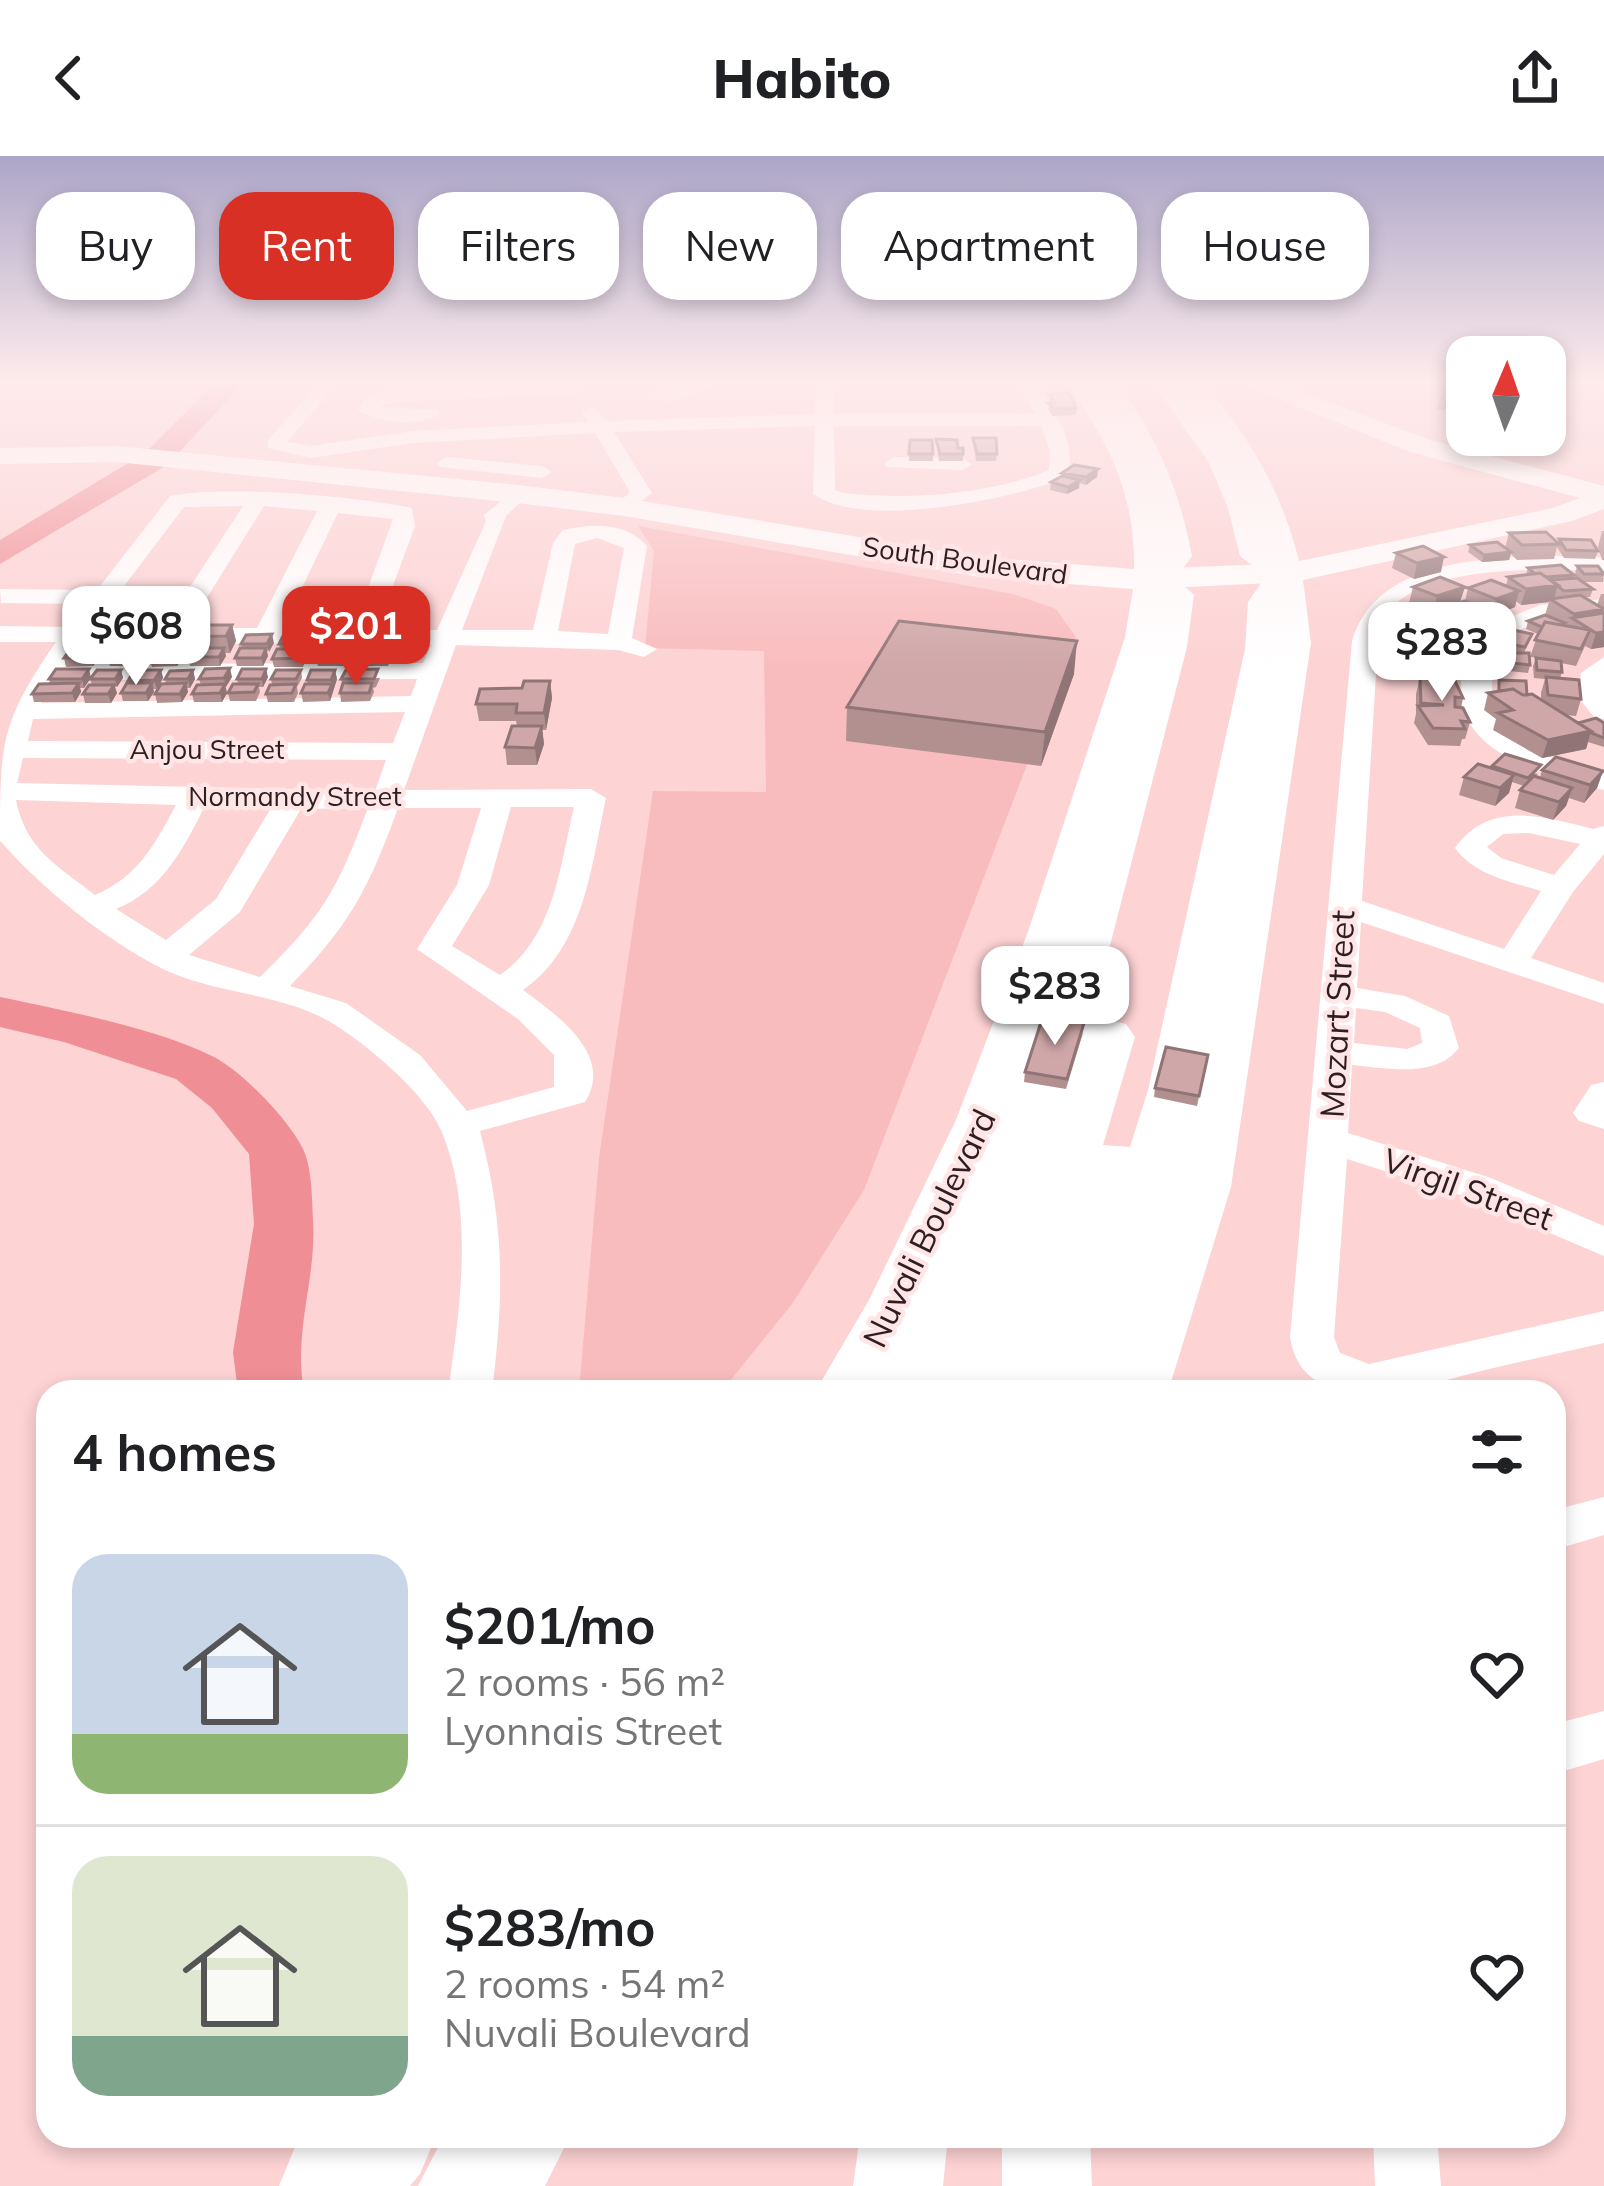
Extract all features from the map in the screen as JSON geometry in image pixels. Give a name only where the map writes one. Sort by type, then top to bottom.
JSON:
[{"type":"highway","points":[[1155,478],[1172,556],[1252,580]]},
{"type":"highway","points":[[1089,1380],[1123,1289],[1179,1090],[1267,649],[1268,602],[1200,525],[1183,478]]},
{"type":"highway","points":[[971,1380],[1039,1237],[1082,1111],[1192,689],[1252,580],[1212,478]]},
{"type":"highway","points":[[1029,1380],[1074,1284],[1109,1177],[1153,1011],[1234,644],[1259,556],[1251,517],[1234,478]]},
{"type":"highway","points":[[915,1380],[1015,1163],[1046,1075],[1166,647],[1174,595],[1252,580]]},
{"type":"highway","points":[[334,2186],[370,2148]]},
{"type":"highway","points":[[473,2186],[505,2148]]},
{"type":"main road","name":"South Boulevard","points":[[242,478],[257,484],[535,488],[625,500],[1029,574],[1252,580],[1561,515]]},
{"type":"main road","points":[[1134,478],[1147,510],[1252,580],[1294,643],[1204,1186],[1141,1380]]},
{"type":"main road","points":[[1251,478],[1252,580],[1294,643]]},
{"type":"main road","points":[[1534,478],[1604,497]]},
{"type":"main road","points":[[1561,515],[1604,497]]},
{"type":"main road","points":[[862,547],[1031,561],[1093,560],[1131,544],[1147,510]]},
{"type":"main road","points":[[1561,515],[1604,515]]},
{"type":"main road","points":[[862,547],[977,579],[1068,594],[1114,612],[1123,625],[1112,677],[1117,721]]},
{"type":"main road","points":[[1252,580],[1405,550]]},
{"type":"main road","name":"Nuvali Boulevard","points":[[853,1380],[929,1245],[978,1137],[1117,721],[1252,580]]},
{"type":"main road","points":[[898,2186],[903,2148]]},
{"type":"main road","points":[[1046,2148],[1047,2186]]},
{"type":"street","points":[[170,636],[263,478]]},
{"type":"street","points":[[268,988],[324,933],[356,881],[446,637],[497,521],[515,516],[535,488],[511,478]]},
{"type":"street","points":[[625,500],[626,478]]},
{"type":"street","points":[[824,478],[824,493],[829,498],[853,502],[1029,488],[1050,478]]},
{"type":"street","points":[[894,478],[894,501]]},
{"type":"street","points":[[362,638],[404,526],[404,513],[332,504],[257,484],[178,501],[46,672],[22,711],[0,791],[7,831],[39,866],[91,907],[166,956],[208,976],[268,988],[334,1010],[407,1063],[459,1125],[478,1201],[482,1302],[472,1380]]},
{"type":"street","points":[[266,636],[332,504]]},
{"type":"street","points":[[0,634],[544,638],[631,646],[636,546],[626,537],[594,531],[571,535],[564,543],[544,638]]},
{"type":"street","name":"Mozart Street","points":[[1364,1380],[1334,1372],[1315,1356],[1312,1337],[1342,997],[1343,905],[1365,641],[1376,609],[1410,587],[1462,571],[1513,564],[1604,564]]},
{"type":"street","points":[[2,596],[106,597]]},
{"type":"street","points":[[1604,606],[1540,612],[1488,635],[1476,667],[1477,710],[1497,744],[1539,766],[1604,781]]},
{"type":"street","points":[[1604,665],[1594,673],[1591,698],[1604,711]]},
{"type":"street","points":[[46,672],[433,671]]},
{"type":"street","points":[[22,711],[422,704]]},
{"type":"street","name":"Anjou Street","points":[[8,749],[406,752]]},
{"type":"street","name":"Normandy Street","points":[[0,791],[292,800],[591,798],[558,935],[530,975],[502,988]]},
{"type":"street","points":[[91,907],[123,897],[155,872],[196,797]]},
{"type":"street","points":[[459,1125],[572,1094],[572,1054],[502,988],[434,949],[473,885],[499,797]]},
{"type":"street","points":[[166,956],[229,904],[292,800]]},
{"type":"street","points":[[1560,887],[1490,866],[1470,848],[1477,834],[1500,824],[1602,838]]},
{"type":"street","points":[[1511,963],[1560,887],[1602,838]]},
{"type":"street","points":[[1343,905],[1604,994]]},
{"type":"street","points":[[1334,1052],[1410,1060],[1441,1048],[1437,1023],[1393,1004],[1342,997]]},
{"type":"street","points":[[1604,1093],[1592,1112],[1604,1117]]},
{"type":"street","name":"Virgil Street","points":[[1330,1141],[1478,1187],[1604,1242]]},
{"type":"street","name":"Mozart Street","points":[[1375,1380],[1604,1327]]},
{"type":"street","points":[[1566,1527],[1604,1516]]},
{"type":"street","points":[[1566,1746],[1604,1735]]},
{"type":"street","points":[[1406,2148],[1408,2186]]},
{"type":"shaded area","points":[[638,526],[1013,594],[1056,609],[1076,637],[864,1190],[792,1304],[731,1380],[580,1380],[599,1158],[653,791],[766,792],[764,651],[645,648],[654,551]]},
{"type":"building","points":[[1059,478],[1080,480],[1068,487],[1051,482]]},
{"type":"building","points":[[1546,532],[1559,544],[1522,545],[1509,533]]},
{"type":"building","points":[[1559,539],[1591,540],[1598,551],[1566,550]]},
{"type":"building","points":[[1497,542],[1511,552],[1484,555],[1470,545]]},
{"type":"building","points":[[1423,546],[1444,557],[1417,563],[1396,553]]},
{"type":"building","points":[[1561,565],[1574,575],[1546,577],[1528,568]]},
{"type":"building","points":[[1577,566],[1598,566],[1604,574],[1584,574]]},
{"type":"building","points":[[1540,573],[1558,585],[1526,589],[1508,577]]},
{"type":"building","points":[[1440,577],[1465,587],[1437,596],[1413,587]]},
{"type":"building","points":[[1577,578],[1593,589],[1564,591],[1550,580]]},
{"type":"building","points":[[1491,580],[1519,591],[1496,599],[1468,588]]},
{"type":"building","points":[[1580,595],[1604,609],[1574,614],[1550,599]]},
{"type":"building","points":[[1464,601],[1489,610],[1468,619],[1442,609]]},
{"type":"building","points":[[1391,605],[1434,613],[1430,621],[1386,614]]},
{"type":"building","points":[[1604,613],[1604,632],[1596,633],[1572,618]]},
{"type":"building","points":[[1545,615],[1565,623],[1545,622],[1542,627],[1528,621]]},
{"type":"building","points":[[899,621],[1077,641],[1045,732],[847,707]]},
{"type":"building","points":[[1545,622],[1590,630],[1581,649],[1535,640]]},
{"type":"building","points":[[162,625],[232,625],[226,636],[154,637]]},
{"type":"building","points":[[1505,628],[1532,634],[1525,647],[1497,642]]},
{"type":"building","points":[[1393,630],[1417,633],[1425,645],[1386,645],[1380,634],[1396,634]]},
{"type":"building","points":[[152,634],[146,644],[115,644],[121,635]]},
{"type":"building","points":[[272,634],[267,644],[241,644],[246,635]]},
{"type":"building","points":[[284,634],[314,634],[309,644],[279,644]]},
{"type":"building","points":[[329,634],[354,634],[350,644],[324,644]]},
{"type":"building","points":[[80,635],[106,635],[100,645],[73,645]]},
{"type":"building","points":[[395,635],[392,644],[365,645],[369,636]]},
{"type":"building","points":[[71,648],[97,648],[90,658],[64,658]]},
{"type":"building","points":[[114,648],[140,648],[134,657],[108,658]]},
{"type":"building","points":[[181,648],[175,658],[149,658],[156,649]]},
{"type":"building","points":[[194,648],[224,648],[219,657],[188,657]]},
{"type":"building","points":[[240,648],[266,648],[262,658],[235,658]]},
{"type":"building","points":[[321,648],[349,648],[344,658],[316,658]]},
{"type":"building","points":[[277,649],[306,649],[301,658],[272,659]]},
{"type":"building","points":[[362,649],[390,649],[387,658],[358,658]]},
{"type":"building","points":[[1493,653],[1529,653],[1530,665],[1493,661]]},
{"type":"building","points":[[1536,658],[1561,661],[1562,672],[1537,670]]},
{"type":"building","points":[[230,668],[224,678],[199,679],[205,669]]},
{"type":"building","points":[[56,669],[89,669],[82,679],[49,679]]},
{"type":"building","points":[[242,669],[266,669],[262,679],[237,679]]},
{"type":"building","points":[[378,669],[374,679],[341,679],[346,670]]},
{"type":"building","points":[[97,670],[121,670],[115,679],[90,679]]},
{"type":"building","points":[[134,670],[161,670],[154,680],[128,681]]},
{"type":"building","points":[[193,670],[188,679],[165,679],[170,671]]},
{"type":"building","points":[[276,670],[301,670],[296,679],[271,679]]},
{"type":"building","points":[[311,670],[335,670],[331,680],[307,680]]},
{"type":"building","points":[[1546,677],[1579,680],[1581,699],[1548,695]]},
{"type":"building","points":[[1420,678],[1455,681],[1463,698],[1455,697],[1455,707],[1463,708],[1470,722],[1461,721],[1465,729],[1433,728],[1418,706],[1444,705],[1421,703]]},
{"type":"building","points":[[1499,680],[1526,681],[1527,695],[1513,689],[1499,691]]},
{"type":"building","points":[[524,681],[550,681],[544,713],[516,713],[517,704],[476,704],[480,689],[522,688]]},
{"type":"building","points":[[79,683],[72,693],[32,694],[39,684]]},
{"type":"building","points":[[127,683],[152,683],[146,693],[121,693]]},
{"type":"building","points":[[186,683],[180,694],[155,694],[161,684]]},
{"type":"building","points":[[343,683],[372,683],[369,693],[340,693]]},
{"type":"building","points":[[225,684],[220,693],[192,694],[197,685]]},
{"type":"building","points":[[233,684],[258,684],[254,692],[228,693]]},
{"type":"building","points":[[296,684],[292,693],[266,694],[270,685]]},
{"type":"building","points":[[305,684],[332,684],[328,693],[301,693]]},
{"type":"building","points":[[89,685],[114,685],[108,694],[83,694]]},
{"type":"building","points":[[1513,689],[1532,694],[1591,731],[1548,740],[1498,713],[1513,710],[1488,693]]},
{"type":"building","points":[[1596,718],[1604,723],[1604,738],[1578,723]]},
{"type":"building","points":[[512,726],[542,726],[535,748],[505,747]]},
{"type":"building","points":[[1505,754],[1541,765],[1528,778],[1492,766]]},
{"type":"building","points":[[1556,757],[1603,771],[1590,785],[1542,770]]},
{"type":"building","points":[[1478,764],[1514,775],[1500,788],[1464,777]]},
{"type":"building","points":[[1534,776],[1572,788],[1559,802],[1520,790]]},
{"type":"building","points":[[1043,1016],[1084,1023],[1067,1079],[1025,1072]]},
{"type":"building","points":[[1166,1047],[1208,1055],[1199,1096],[1155,1088]]},
{"type":"waterway","points":[[0,554],[125,478]]},
{"type":"waterway","points":[[0,1012],[79,1030],[195,1068],[231,1096],[277,1151],[284,1224],[265,1352],[269,1380]]}]
